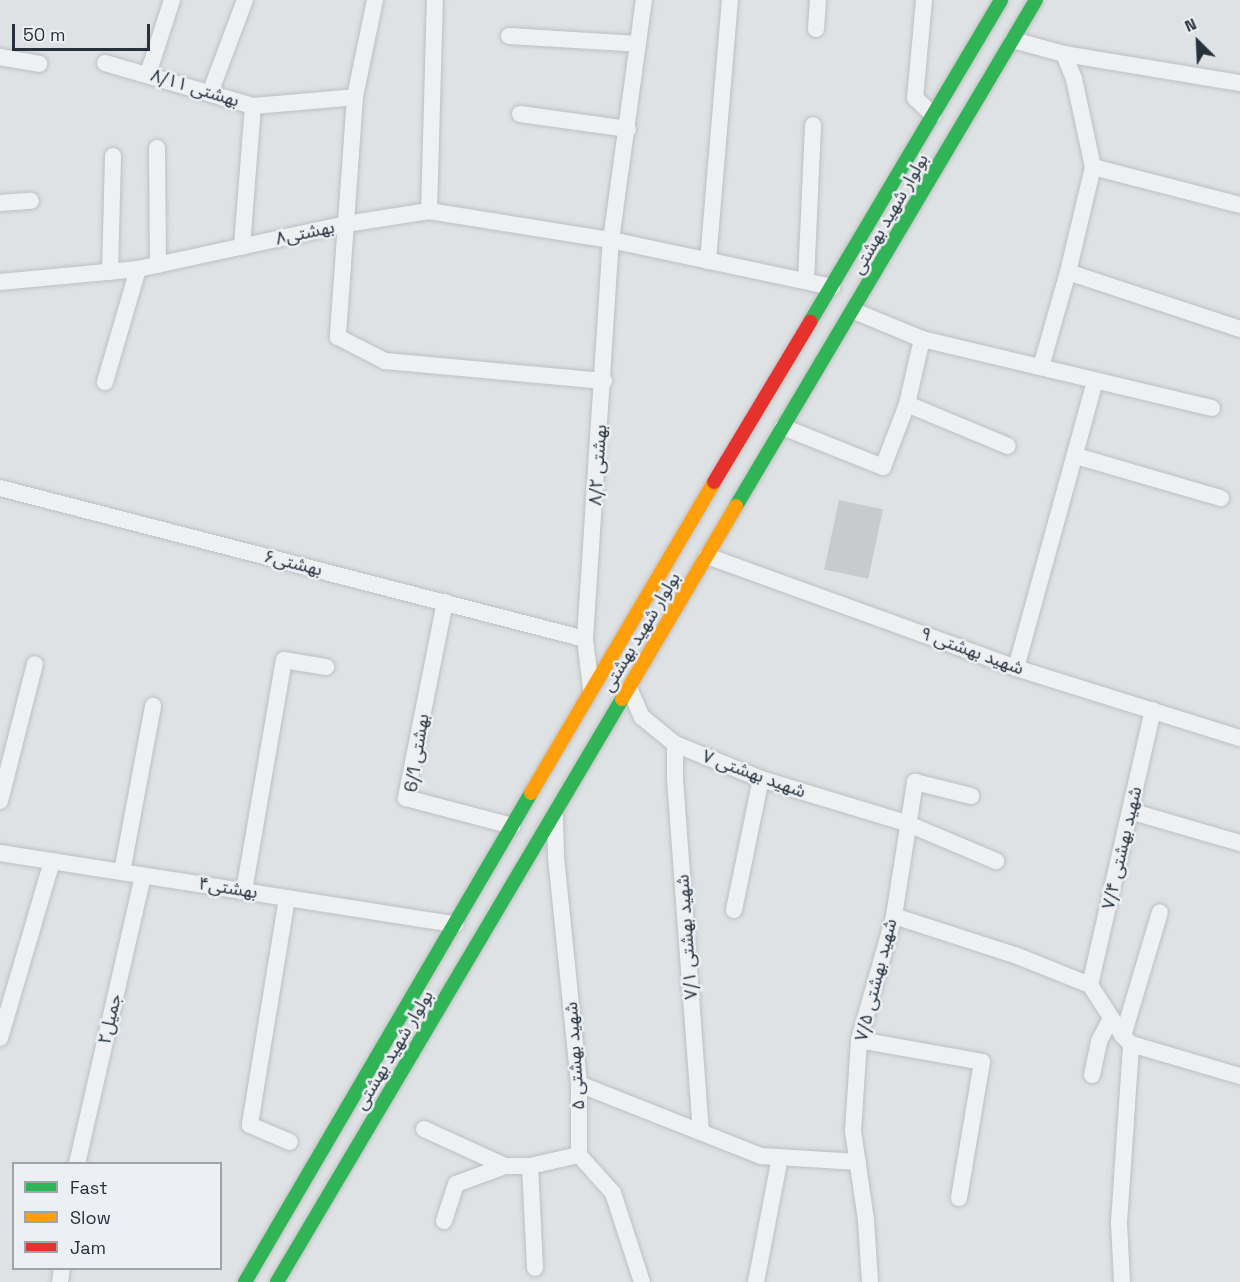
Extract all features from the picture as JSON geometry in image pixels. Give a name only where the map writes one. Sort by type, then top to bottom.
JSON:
[{"type":"main road","name":"بولوار شهید بهشتی","points":[[245,1282],[591,690],[1001,0]]},
{"type":"main road","name":"بولوار شهید بهشتی","points":[[277,1282],[854,311],[1036,0]]},
{"type":"street","points":[[148,74],[172,0]]},
{"type":"street","points":[[210,93],[245,0]]},
{"type":"street","points":[[375,0],[355,97],[338,337],[385,361],[604,381]]},
{"type":"street","points":[[429,211],[435,0]]},
{"type":"street","name":"بهشتی ۸/۲","points":[[591,690],[585,639],[604,381],[611,240],[644,0]]},
{"type":"street","points":[[708,261],[730,0]]},
{"type":"street","points":[[816,29],[818,0]]},
{"type":"street","points":[[924,0],[915,98],[933,115]]},
{"type":"street","points":[[508,36],[638,44]]},
{"type":"street","points":[[1012,40],[1064,54],[1240,83]]},
{"type":"street","points":[[1041,368],[1068,272],[1093,167],[1074,79],[1064,54]]},
{"type":"street","points":[[0,57],[39,64]]},
{"type":"street","name":"بهشتی ۸/۱۱","points":[[105,63],[253,106],[242,247]]},
{"type":"street","points":[[253,106],[355,97]]},
{"type":"street","points":[[520,114],[628,129]]},
{"type":"street","points":[[806,282],[813,125]]},
{"type":"street","points":[[157,148],[158,265]]},
{"type":"street","points":[[110,272],[112,156]]},
{"type":"street","points":[[1093,167],[1240,205]]},
{"type":"street","points":[[0,203],[31,201]]},
{"type":"street","name":"بهشتی۸","points":[[0,282],[138,269],[346,224],[429,211],[611,240],[832,287]]},
{"type":"street","points":[[105,382],[138,269]]},
{"type":"street","points":[[1068,272],[1240,329]]},
{"type":"street","points":[[854,311],[922,339],[1212,408]]},
{"type":"street","points":[[783,427],[883,467],[907,404],[922,339]]},
{"type":"street","points":[[1016,668],[1095,382]]},
{"type":"street","points":[[907,404],[1008,446]]},
{"type":"street","points":[[1076,456],[1221,498]]},
{"type":"street","name":"بهشتی۶","points":[[0,488],[585,639]]},
{"type":"street","name":"شهید بهشتی ۹","points":[[707,556],[1016,668],[1240,738]]},
{"type":"street","name":"بهشتی 6/1","points":[[445,602],[406,798],[512,826]]},
{"type":"street","points":[[244,891],[284,660],[326,667]]},
{"type":"street","points":[[0,801],[35,663]]},
{"type":"street","name":"شهید بهشتی ۷","points":[[629,688],[642,717],[675,744],[760,779],[906,823],[996,861]]},
{"type":"street","points":[[122,872],[153,706]]},
{"type":"street","name":"شهید بهشتی ۷/۴","points":[[1090,985],[1153,710]]},
{"type":"street","name":"شهید بهشتی ۷/۱","points":[[675,744],[675,779],[701,1130]]},
{"type":"street","points":[[734,910],[760,779]]},
{"type":"street","name":"شهید بهشتی ۷/۵","points":[[870,1282],[854,1131],[859,1040],[894,916],[906,823],[915,782],[971,796]]},
{"type":"street","points":[[1130,811],[1240,843]]},
{"type":"street","name":"شهید بهشتی ۵","points":[[555,813],[556,858],[579,1084],[579,1155]]},
{"type":"street","name":"بهشتی۴","points":[[0,853],[455,924]]},
{"type":"street","points":[[0,1038],[52,861]]},
{"type":"street","name":"جمیل۲","points":[[77,1162],[143,875]]},
{"type":"street","points":[[287,898],[250,1125],[290,1142]]},
{"type":"street","points":[[1122,1282],[1119,1222],[1127,1040],[1160,912]]},
{"type":"street","points":[[894,916],[1015,955],[1090,985],[1127,1040],[1240,1076]]},
{"type":"street","points":[[1092,1075],[1099,1041],[1111,1017]]},
{"type":"street","points":[[859,1040],[982,1062],[959,1198]]},
{"type":"street","points":[[579,1084],[701,1130],[761,1156],[858,1162]]},
{"type":"street","points":[[424,1129],[505,1166]]},
{"type":"street","points":[[444,1221],[456,1184],[505,1166],[530,1166],[579,1155],[613,1193],[642,1282]]},
{"type":"street","points":[[756,1282],[780,1157]]},
{"type":"street","points":[[530,1166],[534,1268]]},
{"type":"building","points":[[839,500],[883,509],[868,579],[824,569]]},
{"type":"traffic: fast","points":[[810,322],[1001,0]]},
{"type":"traffic: fast","points":[[736,506],[1036,0]]},
{"type":"traffic: fast","points":[[277,1282],[622,699]]},
{"type":"traffic: fast","points":[[245,1282],[531,793]]},
{"type":"traffic: slow","points":[[531,793],[714,482]]},
{"type":"traffic: slow","points":[[622,699],[736,506]]},
{"type":"traffic: jam","points":[[714,482],[810,322]]}]
